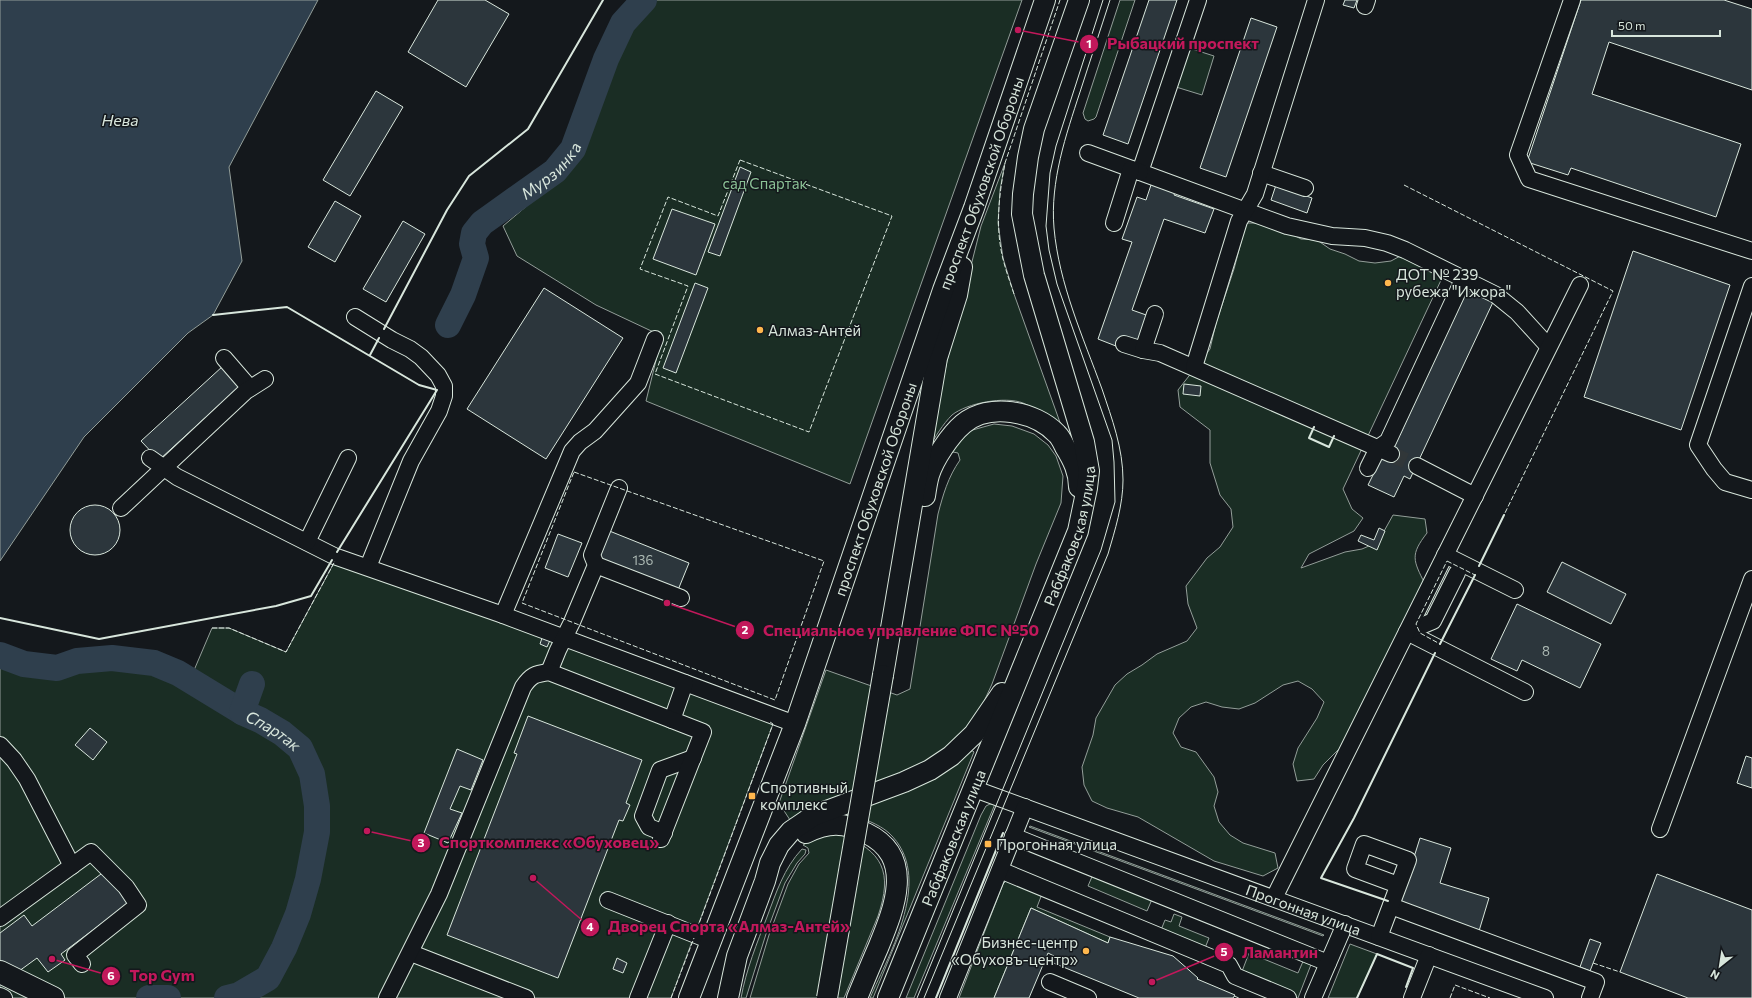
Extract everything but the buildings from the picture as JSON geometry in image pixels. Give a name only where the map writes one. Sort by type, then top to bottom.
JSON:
[{"type":"highway","points":[[0,972],[53,998]]},
{"type":"main road","name":"проспект Обуховской Обороны","points":[[689,998],[795,724],[943,290],[974,208],[1045,0]]},
{"type":"main road","name":"проспект Обуховской Обороны","points":[[1023,194],[1028,157],[1034,129],[1079,0]]},
{"type":"main road","name":"Рабфаковская улица","points":[[888,998],[1022,665],[1078,531],[1087,488],[1089,470],[1084,442],[1034,275],[1022,214],[1023,194]]},
{"type":"main road","points":[[827,998],[937,358],[957,295],[974,208]]},
{"type":"main road","points":[[900,574],[915,541],[930,474],[944,447],[955,433],[969,420],[986,413],[1011,412],[1026,415],[1043,423],[1058,435],[1076,465],[1079,482],[1078,531]]},
{"type":"main road","points":[[728,998],[737,956],[765,882],[770,863],[779,845],[801,823],[812,816],[904,782],[930,770],[951,756],[974,734],[1022,665]]},
{"type":"main road","points":[[765,882],[792,845],[803,834],[817,827],[835,824],[852,826],[875,837],[886,848],[894,862],[896,870],[896,897],[888,926],[857,998]]},
{"type":"street","points":[[1114,223],[1135,171],[1198,0]]},
{"type":"street","points":[[1194,367],[1239,221],[1255,194],[1316,0]]},
{"type":"street","points":[[1572,0],[1518,155],[1529,179],[1752,250]]},
{"type":"street","points":[[1088,153],[1287,226],[1332,236],[1365,238],[1387,243],[1405,250],[1496,295],[1512,308],[1548,346]]},
{"type":"street","points":[[1261,173],[1305,188]]},
{"type":"street","points":[[1368,468],[1385,451],[1388,441],[1464,278]]},
{"type":"street","points":[[1274,898],[1475,496],[1548,346],[1580,285]]},
{"type":"street","points":[[1752,286],[1698,445],[1714,469],[1725,482],[1752,490]]},
{"type":"street","points":[[1143,350],[1155,314]]},
{"type":"street","points":[[355,317],[421,357],[438,375],[444,386],[444,396],[439,411],[411,461],[368,567]]},
{"type":"street","points":[[503,615],[572,451],[580,442],[595,431],[638,383],[655,338]]},
{"type":"street","points":[[1124,344],[1143,350],[1160,353],[1385,451]]},
{"type":"street","points":[[224,358],[250,388]]},
{"type":"street","points":[[121,508],[250,388],[265,379]]},
{"type":"street","points":[[150,458],[177,477],[334,556],[503,615],[795,724]]},
{"type":"street","points":[[307,542],[348,458]]},
{"type":"street","points":[[1416,466],[1475,496]]},
{"type":"street","points":[[549,672],[596,565],[592,555],[619,488]]},
{"type":"street","points":[[1445,555],[1515,590]]},
{"type":"street","points":[[596,565],[681,598]]},
{"type":"street","points":[[1407,632],[1433,621],[1457,573]]},
{"type":"street","points":[[1660,829],[1752,579]]},
{"type":"street","points":[[1407,632],[1524,692]]},
{"type":"street","points":[[387,998],[439,894],[523,687],[529,677],[537,673],[549,672],[703,732],[693,758],[662,836],[650,827],[643,816],[660,770],[693,758]]},
{"type":"street","points":[[672,720],[685,683]]},
{"type":"street","points":[[0,745],[14,760],[27,779],[72,866]]},
{"type":"street","name":"Прогонная улица","points":[[972,788],[1546,998]]},
{"type":"street","points":[[948,998],[1025,807]]},
{"type":"street","points":[[1013,836],[1328,963]]},
{"type":"street","points":[[0,918],[91,852],[126,887],[138,905],[75,954],[82,964]]},
{"type":"street","points":[[1000,870],[1229,965],[1235,976],[1288,998]]},
{"type":"street","points":[[1379,937],[1398,885]]},
{"type":"street","points":[[608,900],[711,940]]},
{"type":"street","points":[[1391,906],[1596,982],[1590,998]]},
{"type":"street","points":[[638,998],[668,924]]},
{"type":"street","points":[[1313,998],[1345,924]]},
{"type":"street","points":[[410,953],[526,998]]},
{"type":"street","points":[[1412,998],[1429,955]]},
{"type":"street","points":[[1050,982],[1088,998]]},
{"type":"street","points":[[0,996],[4,998]]},
{"type":"green space","name":"сад Спартак","points":[[653,0],[1022,0],[850,484],[646,401],[662,336],[596,305],[517,256],[503,226],[567,172],[578,158],[592,128],[602,92],[627,27]]},
{"type":"green space","points":[[1120,0],[1135,0],[1096,117],[1088,121],[1085,119],[1083,113]]},
{"type":"green space","points":[[1192,49],[1214,56],[1202,95],[1176,87],[1188,52]]},
{"type":"green space","points":[[1005,163],[1000,190],[998,223],[1003,258],[1014,294],[1062,428],[1038,411],[1023,403],[1006,400],[986,402],[967,407],[952,415],[945,422],[929,448],[947,361],[981,226]]},
{"type":"green space","points":[[1246,223],[1258,223],[1286,231],[1301,239],[1317,240],[1330,249],[1359,261],[1375,263],[1391,261],[1402,255],[1427,265],[1442,278],[1343,489],[1352,509],[1363,518],[1354,531],[1309,554],[1301,568],[1345,552],[1362,549],[1378,542],[1393,515],[1425,519],[1427,533],[1418,547],[1415,558],[1425,584],[1346,742],[1323,765],[1314,779],[1297,781],[1293,764],[1298,748],[1317,718],[1324,702],[1312,689],[1298,681],[1283,685],[1255,703],[1239,709],[1222,707],[1206,702],[1191,707],[1179,718],[1173,733],[1181,747],[1196,752],[1214,777],[1218,792],[1214,806],[1219,822],[1230,835],[1243,843],[1275,853],[1278,868],[1263,876],[1214,861],[1138,817],[1107,808],[1092,801],[1084,785],[1082,767],[1093,735],[1096,718],[1115,685],[1127,674],[1157,654],[1187,641],[1197,628],[1188,604],[1186,586],[1207,558],[1220,547],[1233,527],[1231,509],[1220,495],[1210,463],[1210,430],[1180,407],[1178,390],[1210,349],[1216,323],[1234,269]]},
{"type":"green space","points":[[994,424],[1012,426],[1034,434],[1048,445],[1056,456],[1063,476],[1061,503],[1036,564],[992,684],[981,708],[958,740],[927,763],[790,820],[779,803],[826,670],[897,695],[910,689],[938,514],[949,480],[960,460],[958,453],[953,452],[943,461],[969,431]]},
{"type":"green space","points":[[336,559],[773,724],[671,998],[0,998],[0,646],[24,655],[50,659],[134,660],[156,666],[189,682],[212,628],[229,628],[286,652]]},
{"type":"green space","points":[[971,751],[974,752],[873,998],[870,998],[897,937],[904,914],[908,892],[908,870],[902,851],[889,833],[876,824],[851,813],[957,763]]},
{"type":"green space","points":[[995,804],[914,998],[906,998],[981,815],[986,806]]},
{"type":"green space","points":[[1030,826],[1324,935],[1323,936],[1029,827]]},
{"type":"green space","points":[[840,834],[855,841],[875,856],[881,865],[884,875],[882,901],[878,916],[844,998],[750,998],[769,935],[788,884],[799,864],[809,853],[808,848],[803,845],[821,835]]},
{"type":"green space","points":[[802,849],[806,850],[805,854],[797,863],[785,883],[766,934],[746,998],[741,998],[752,957],[777,890],[790,864]]},
{"type":"green space","points":[[1094,872],[1153,897],[1147,911],[1088,886]]},
{"type":"green space","points":[[1007,880],[1042,894],[1037,907],[1110,937],[1108,943],[1031,908],[994,998],[959,998],[1003,884]]},
{"type":"green space","points":[[1174,914],[1182,917],[1179,926],[1209,938],[1205,948],[1161,930],[1165,920],[1171,922]]},
{"type":"green space","points":[[1350,944],[1377,954],[1357,998],[1328,998]]},
{"type":"green space","points":[[1249,953],[1298,973],[1304,959],[1312,962],[1298,998],[1294,998],[1241,974]]},
{"type":"water","name":"Нева","points":[[0,0],[318,0],[229,167],[242,261],[213,315],[188,333],[84,437],[0,561]]},
{"type":"waterway","name":"Мурзинка","points":[[448,325],[463,295],[476,258],[472,244],[474,233],[482,223],[555,171],[573,149],[606,59],[623,23],[644,0]]},
{"type":"waterway","name":"Спартак","points":[[0,655],[24,664],[57,668],[77,661],[112,658],[154,663],[178,673],[242,712],[260,720],[282,733],[300,748],[312,774],[317,806],[317,832],[308,879],[298,914],[284,948],[268,978],[239,995],[227,998]]},
{"type":"waterway","name":"Мурзинка","points":[[242,712],[252,684]]},
{"type":"waterway","name":"Спартак","points":[[149,998],[168,998]]},
{"type":"tunnel","points":[[1391,454],[1417,466]]},
{"type":"tram line","points":[[917,998],[1101,550],[1115,502],[1112,440],[1057,284],[1049,250],[1046,226],[1050,173],[1056,146],[1103,0]]},
{"type":"tram line","points":[[924,998],[1108,554],[1120,508],[1123,489],[1123,468],[1119,445],[1102,389],[1066,290],[1057,249],[1053,210],[1054,193],[1060,158],[1110,0]]},
{"type":"fence","points":[[1014,294],[1003,259],[999,235],[999,211],[1003,175],[1005,163],[1060,0]]},
{"type":"fence","points":[[740,160],[892,216],[809,432],[655,374],[688,286],[640,269],[668,197],[718,216],[740,160]]},
{"type":"fence","points":[[1404,185],[1613,291],[1504,515]]},
{"type":"fence","points":[[574,472],[824,561],[775,700],[522,603],[574,472]]},
{"type":"fence","points":[[212,628],[229,628],[286,652],[335,561]]},
{"type":"fence","points":[[1447,561],[1475,575],[1440,644],[1420,633],[1416,624],[1447,561]]},
{"type":"fence","points":[[697,929],[773,724],[770,722]]},
{"type":"fence","points":[[671,998],[694,938]]},
{"type":"fence","points":[[1593,963],[1620,972]]},
{"type":"fence","points":[[1450,998],[1455,985],[1490,998]]},
{"type":"fence","points":[[1234,996],[1239,998]]},
{"type":"wall","points":[[384,329],[447,210],[469,176],[528,129],[603,0]]},
{"type":"wall","points":[[213,315],[287,307],[419,385],[437,390],[337,552]]},
{"type":"wall","points":[[370,355],[379,338]]},
{"type":"wall","points":[[1314,427],[1309,438],[1329,447],[1334,436]]},
{"type":"wall","points":[[1479,566],[1504,515]]},
{"type":"wall","points":[[0,618],[99,639],[276,606],[311,596],[332,560]]},
{"type":"wall","points":[[1440,644],[1475,575]]},
{"type":"wall","points":[[1388,901],[1321,878],[1354,818],[1435,653]]},
{"type":"wall","points":[[936,998],[1003,833]]},
{"type":"wall","points":[[1357,998],[1377,954],[1413,968],[1406,987]]},
{"type":"place","name":"Рыбацкий проспект","points":[[1018,30]]},
{"type":"place","name":"ДОТ № 239 рубежа \"Ижора\"","points":[[1388,283]]},
{"type":"place","name":"Алмаз-Антей","points":[[760,330]]},
{"type":"place","name":"Специальное управление ФПС №50","points":[[667,603]]},
{"type":"place","name":"Спортивный комплекс","points":[[752,796]]},
{"type":"place","name":"Спорткомплекс «Обуховец»","points":[[367,831]]},
{"type":"place","name":"Прогонная улица","points":[[988,844]]},
{"type":"place","name":"Дворец Спорта «Алмаз-Антей»","points":[[533,878]]},
{"type":"place","name":"Бизнес-центр «Обуховъ-центр»","points":[[1086,951]]},
{"type":"place","name":"Top Gym","points":[[52,959]]},
{"type":"place","name":"Ламантин","points":[[1152,982]]}]
